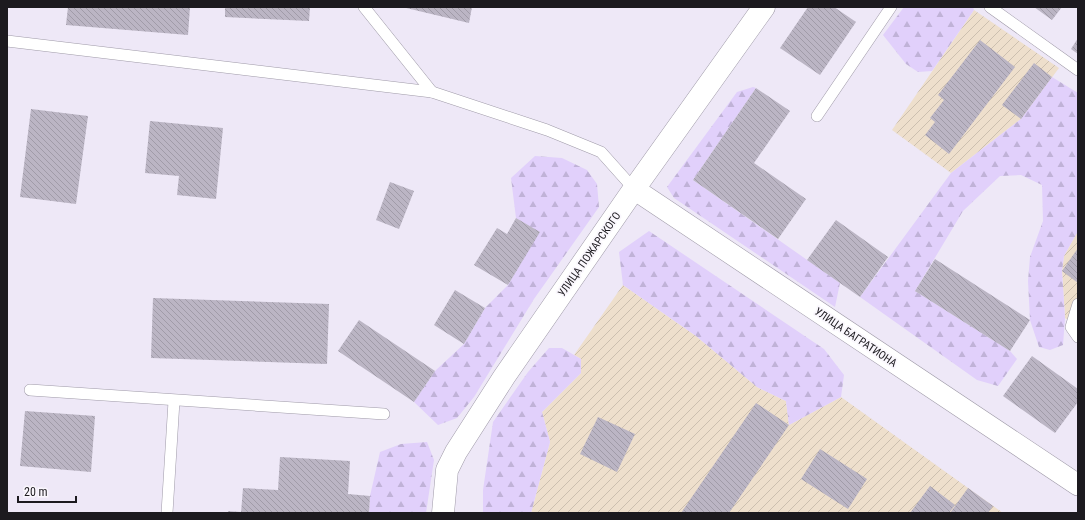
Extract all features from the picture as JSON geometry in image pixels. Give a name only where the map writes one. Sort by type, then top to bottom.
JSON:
[{"type":"street","name":"УЛИЦА ПОЖАРСКОГО","points":[[442,513],[447,470],[456,452],[504,377],[634,189],[764,7]]},
{"type":"street","name":"УЛИЦА БАГРАТИОНА","points":[[634,189],[1078,485]]},
{"type":"lane","points":[[364,7],[432,92]]},
{"type":"lane","points":[[817,116],[891,7]]},
{"type":"lane","points":[[990,7],[1078,70]]},
{"type":"lane","points":[[7,41],[432,92],[547,130],[601,152],[634,189]]},
{"type":"lane","points":[[1078,304],[1071,327],[1078,337]]},
{"type":"lane","points":[[30,390],[174,401],[384,414]]},
{"type":"lane","points":[[167,513],[174,401]]},
{"type":"shaded area","points":[[974,10],[1059,68],[1021,119],[951,173],[892,130]]},
{"type":"shaded area","points":[[1078,231],[1078,328],[1065,318],[1062,271],[1064,256]]},
{"type":"shaded area","points":[[623,285],[696,336],[757,387],[786,401],[789,425],[841,397],[1003,513],[531,513],[550,442],[542,412],[581,373],[581,359],[574,355]]},
{"type":"green space","points":[[904,7],[973,7],[974,10],[932,71],[918,72],[906,64],[883,35]]},
{"type":"green space","points":[[1052,77],[1078,93],[1078,231],[1064,256],[1062,271],[1065,318],[1063,345],[1050,350],[1039,347],[1030,320],[1028,281],[1030,257],[1043,221],[1042,185],[1021,175],[1000,176],[963,211],[915,291],[1010,351],[1017,359],[998,386],[977,380],[860,297],[951,173],[1021,119]]},
{"type":"green space","points":[[753,87],[756,88],[693,180],[840,283],[835,307],[674,198],[667,187],[737,92]]},
{"type":"green space","points":[[535,156],[562,158],[587,170],[597,184],[599,207],[534,299],[474,397],[457,418],[438,425],[414,402],[435,371],[464,344],[485,308],[508,285],[539,232],[516,218],[511,178]]},
{"type":"green space","points":[[649,231],[824,349],[844,375],[841,397],[789,425],[786,401],[757,387],[696,336],[623,285],[619,252]]},
{"type":"green space","points":[[549,348],[562,348],[581,359],[581,373],[542,412],[550,442],[531,513],[483,513],[483,490],[493,422],[528,372]]},
{"type":"green space","points":[[427,442],[434,460],[426,513],[369,513],[370,496],[380,452],[401,444]]},
{"type":"building","points":[[68,7],[190,7],[188,35],[66,25]]},
{"type":"building","points":[[225,7],[310,7],[309,21],[225,17]]},
{"type":"building","points":[[402,7],[472,7],[469,23]]},
{"type":"building","points":[[808,7],[834,7],[856,22],[820,75],[780,48]]},
{"type":"building","points":[[1034,7],[1062,7],[1052,20]]},
{"type":"building","points":[[1078,38],[1078,54],[1071,49]]},
{"type":"building","points":[[980,40],[1015,67],[949,154],[925,135],[935,122],[930,118],[944,100],[938,95]]},
{"type":"building","points":[[1034,63],[1052,77],[1021,119],[1002,105]]},
{"type":"building","points":[[756,88],[790,111],[754,163],[806,199],[778,239],[693,180]]},
{"type":"building","points":[[31,109],[88,116],[76,204],[20,197]]},
{"type":"building","points":[[150,121],[223,128],[216,199],[177,195],[179,176],[145,173]]},
{"type":"building","points":[[390,182],[414,191],[399,229],[376,220]]},
{"type":"building","points":[[516,218],[540,232],[508,285],[474,265],[497,228],[507,234]]},
{"type":"building","points":[[836,220],[888,257],[860,297],[807,260]]},
{"type":"building","points":[[1078,248],[1078,283],[1062,271]]},
{"type":"building","points":[[935,259],[1030,320],[1010,351],[915,291]]},
{"type":"building","points":[[455,290],[485,308],[464,344],[434,325]]},
{"type":"building","points":[[153,298],[329,304],[327,364],[151,358]]},
{"type":"building","points":[[359,320],[435,371],[414,402],[338,351]]},
{"type":"building","points":[[1032,356],[1078,389],[1078,402],[1055,433],[1003,396]]},
{"type":"building","points":[[756,403],[789,425],[729,513],[681,513]]},
{"type":"building","points":[[25,411],[95,416],[91,472],[20,466]]},
{"type":"building","points":[[598,417],[635,434],[617,472],[580,454]]},
{"type":"building","points":[[820,449],[867,479],[848,509],[801,479]]},
{"type":"building","points":[[280,457],[350,461],[348,494],[370,496],[369,513],[241,513],[243,488],[278,490]]},
{"type":"building","points":[[930,486],[955,505],[949,513],[910,513]]},
{"type":"building","points":[[968,488],[993,506],[988,513],[950,513]]},
{"type":"building","points":[[228,511],[241,512],[241,513],[228,513]]}]
